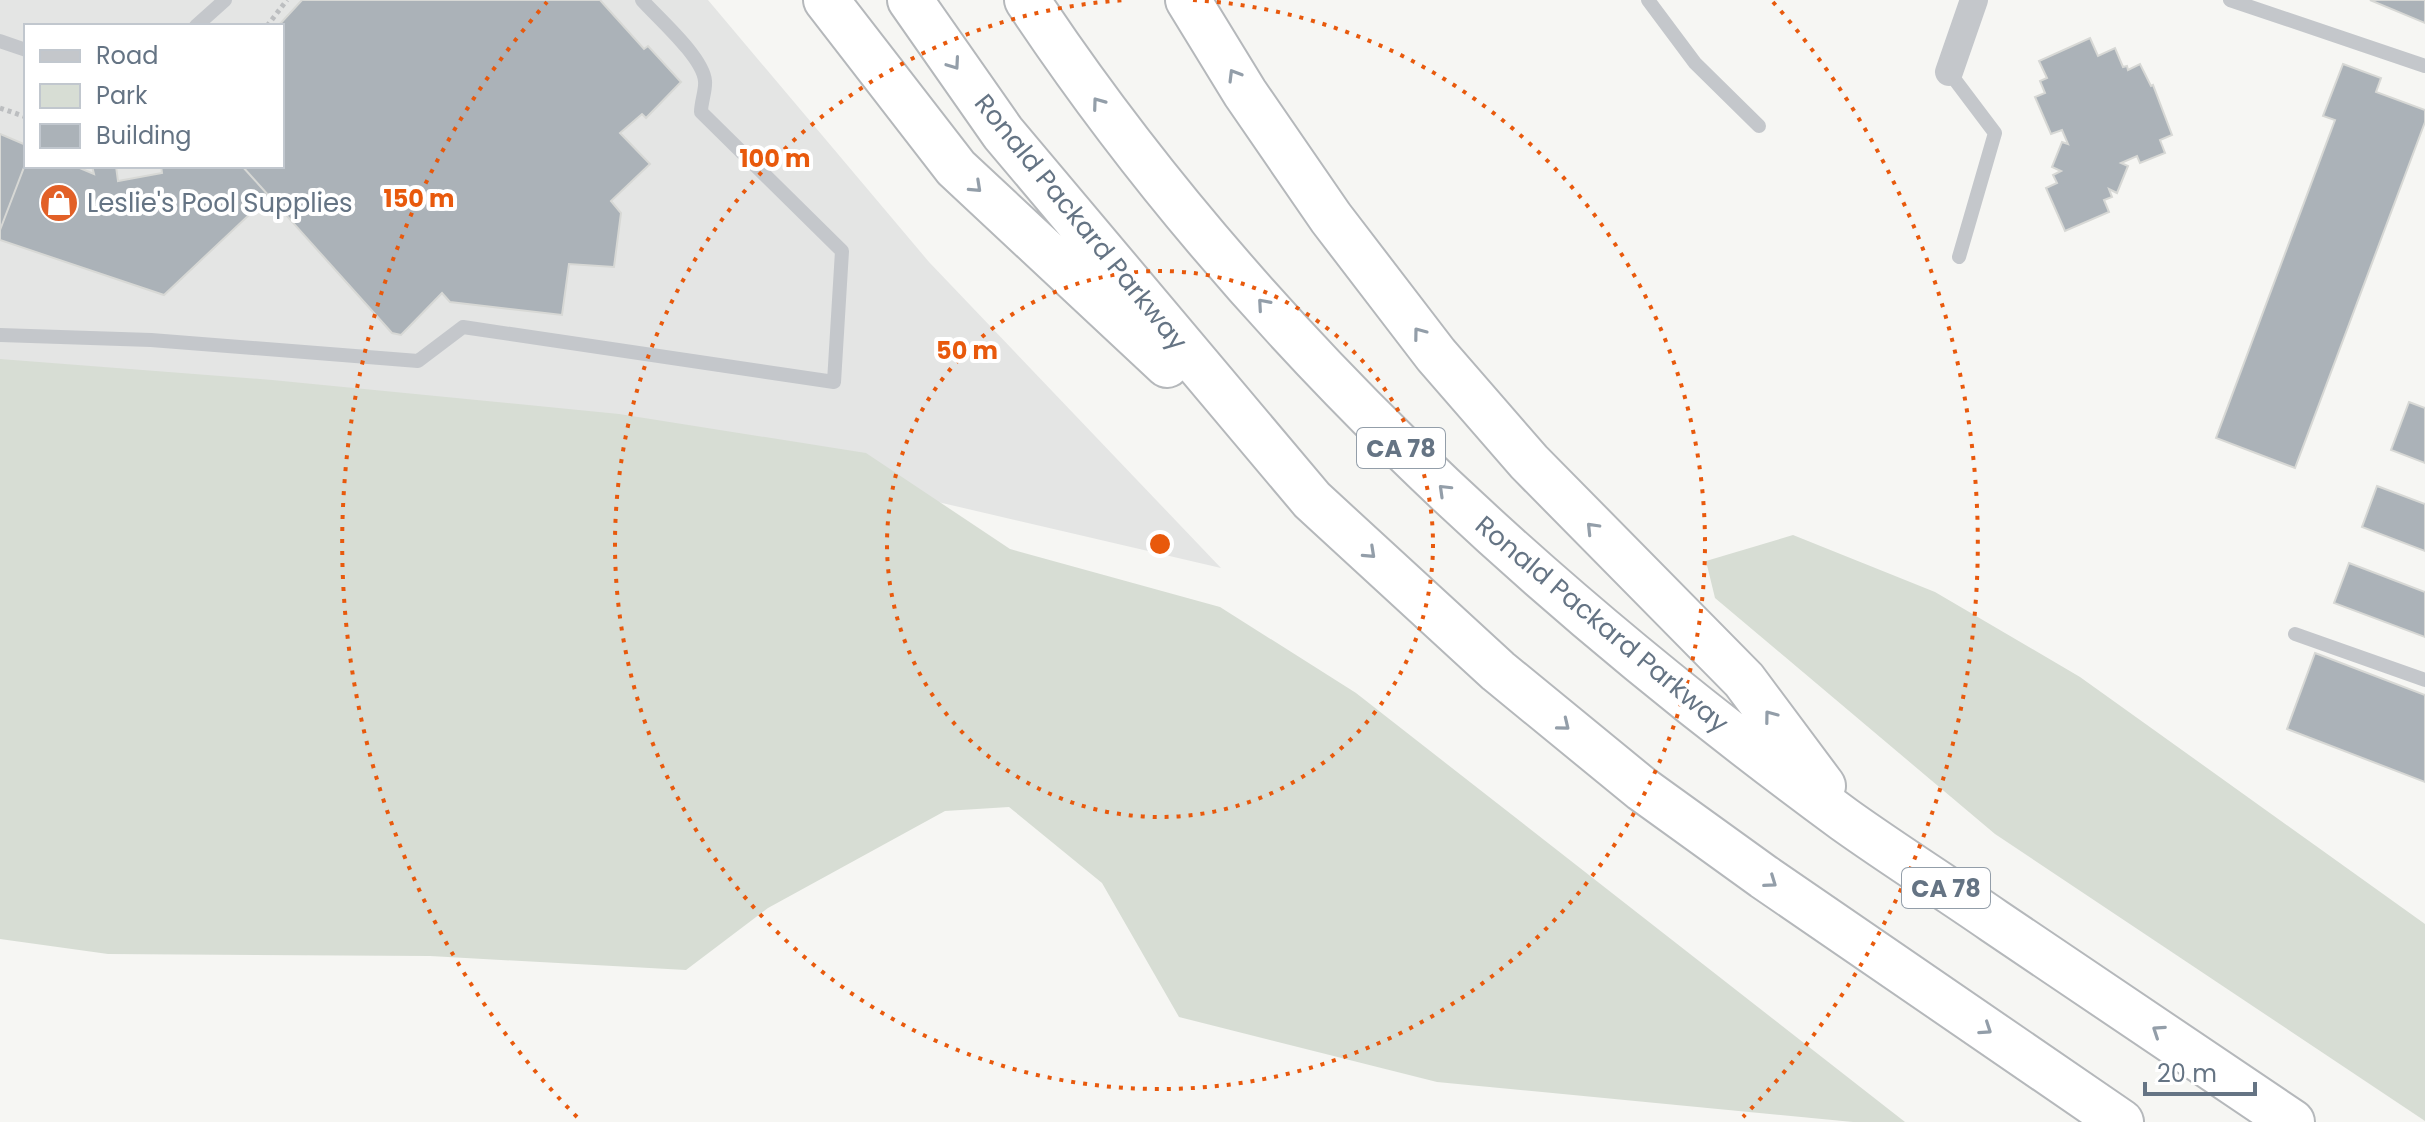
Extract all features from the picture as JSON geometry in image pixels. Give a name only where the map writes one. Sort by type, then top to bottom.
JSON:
[{"type":"highway","points":[[826,0],[956,168],[1312,500]]},
{"type":"highway","name":"Ronald Packard Parkway","points":[[910,0],[1003,133],[1312,500],[1498,671],[1642,789],[1764,877],[2121,1122]]},
{"type":"highway","name":"Ronald Packard Parkway","points":[[1027,0],[1133,149],[1278,321],[1361,409],[1473,517],[1591,622],[1776,769],[1850,823],[2292,1122]]},
{"type":"highway","points":[[1188,0],[1245,93],[1331,218],[1436,355],[1529,462],[1744,680],[1850,823]]},
{"type":"street","points":[[1949,72],[1974,0]]},
{"type":"lane","points":[[198,24],[225,0]]},
{"type":"lane","points":[[0,335],[151,340],[418,361],[463,327],[834,382],[842,251],[701,112],[705,82],[697,61],[642,0]]},
{"type":"lane","points":[[1648,0],[1695,63],[1759,126]]},
{"type":"lane","points":[[2230,0],[2425,66]]},
{"type":"lane","points":[[0,41],[24,49]]},
{"type":"lane","points":[[1949,72],[1995,133],[1959,257]]},
{"type":"lane","points":[[2295,634],[2425,680]]},
{"type":"path","points":[[269,24],[287,0]]},
{"type":"path","points":[[0,108],[24,116]]},
{"type":"shaded area","points":[[0,0],[708,0],[929,262],[1221,568],[822,475],[0,386]]},
{"type":"green space","points":[[0,359],[272,380],[619,414],[866,453],[1010,549],[1220,607],[1356,693],[1905,1122],[1853,1122],[1437,1082],[1179,1017],[1102,883],[1009,807],[945,811],[768,908],[686,970],[430,956],[108,954],[0,939]]},
{"type":"green space","points":[[1793,535],[1935,592],[2080,677],[2425,924],[2425,1121],[1995,834],[1715,598],[1706,561]]},
{"type":"building","points":[[302,0],[600,0],[644,49],[648,46],[681,82],[646,118],[642,114],[620,133],[650,164],[611,201],[621,213],[614,267],[569,264],[562,315],[450,302],[442,293],[401,335],[392,333],[244,168],[284,168],[284,24],[280,24]]},
{"type":"building","points":[[2370,0],[2425,0],[2425,23]]},
{"type":"building","points":[[2090,38],[2098,56],[2115,48],[2123,67],[2127,66],[2128,70],[2140,64],[2153,85],[2172,135],[2160,140],[2165,153],[2140,163],[2137,156],[2121,163],[2128,166],[2117,193],[2109,189],[2112,197],[2104,200],[2109,212],[2065,231],[2046,188],[2057,183],[2053,175],[2061,171],[2052,167],[2062,142],[2068,144],[2062,130],[2051,134],[2035,97],[2045,93],[2040,81],[2047,78],[2039,61]]},
{"type":"building","points":[[2343,64],[2381,78],[2376,92],[2425,110],[2425,122],[2295,468],[2216,438],[2335,120],[2323,116]]},
{"type":"building","points":[[0,134],[24,144],[24,167],[0,230]]},
{"type":"building","points":[[24,167],[80,168],[94,174],[92,168],[116,168],[118,181],[162,173],[161,168],[244,168],[269,196],[164,295],[0,240],[0,230]]},
{"type":"building","points":[[2409,402],[2425,408],[2425,463],[2391,450]]},
{"type":"building","points":[[2377,486],[2425,504],[2425,551],[2362,527]]},
{"type":"building","points":[[2349,563],[2425,592],[2425,637],[2334,603]]},
{"type":"building","points":[[2315,653],[2425,695],[2425,782],[2287,729]]},
{"type":"place","name":"Leslie's Pool Supplies","points":[[59,203]]}]
